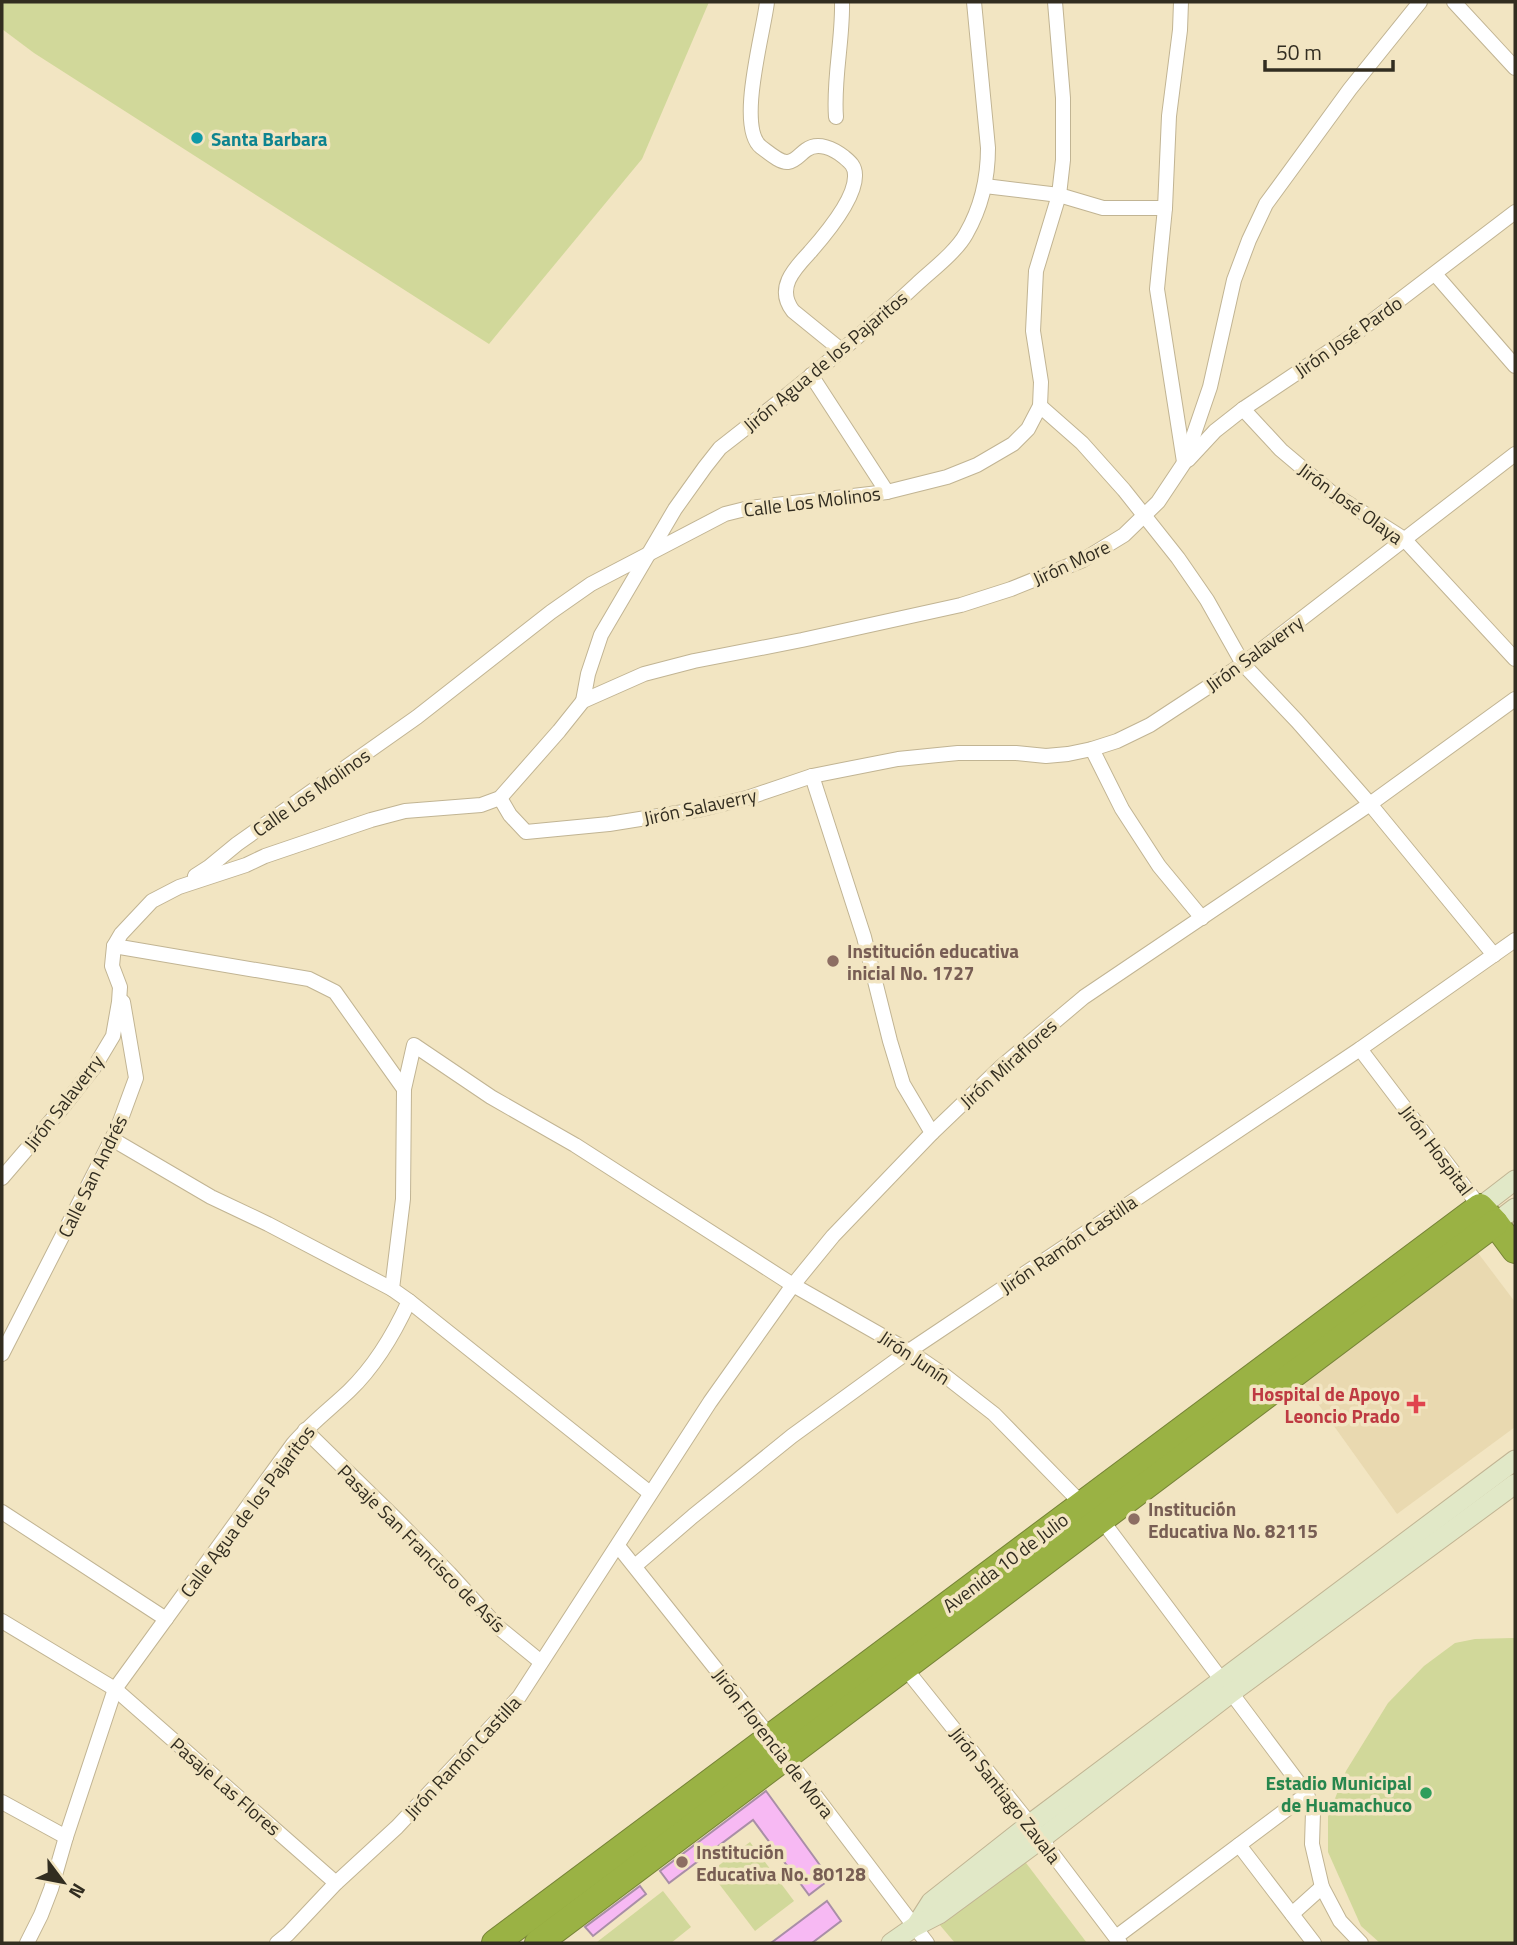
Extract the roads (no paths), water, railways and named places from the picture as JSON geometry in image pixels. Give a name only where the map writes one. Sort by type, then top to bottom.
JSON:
[{"type":"highway","name":"Jirón Hospital","points":[[1497,1212],[1515,1250]]},
{"type":"highway","name":"Avenida 10 de Julio","points":[[495,1943],[545,1933],[778,1747],[1497,1212]]},
{"type":"main road","name":"Avenida 10 de Julio","points":[[1497,1212],[1515,1180]]},
{"type":"main road","points":[[891,1943],[914,1927],[931,1902],[1036,1831],[1226,1687],[1515,1460]]},
{"type":"main road","points":[[1226,1687],[1515,1484]]},
{"type":"street","points":[[767,2],[751,102],[752,132],[757,144],[784,162],[792,161],[807,149],[816,146],[829,147],[852,164],[855,174],[853,188],[836,218],[792,271],[786,296],[793,311],[841,350]]},
{"type":"street","points":[[836,117],[842,2]]},
{"type":"street","name":"Jirón Agua de los Pajaritos","points":[[583,701],[588,674],[601,635],[675,509],[705,467],[720,449],[901,299],[964,237],[975,216],[985,186],[988,166],[974,2]]},
{"type":"street","points":[[1055,2],[1065,129],[1059,195],[1036,271],[1032,331],[1041,382],[1040,406],[1082,443],[1124,490],[1208,600],[1243,664],[1370,804],[1494,955]]},
{"type":"street","points":[[1181,2],[1169,116],[1165,208],[1157,289],[1184,463]]},
{"type":"street","points":[[1454,2],[1515,68]]},
{"type":"street","name":"Jirón More","points":[[499,798],[583,701],[645,674],[961,604],[1010,589],[1083,560],[1124,536],[1158,502],[1184,463],[1210,387],[1234,280],[1266,204],[1413,4]]},
{"type":"street","points":[[985,186],[1059,195],[1103,208],[1165,208]]},
{"type":"street","name":"Jirón José Pardo","points":[[1184,463],[1215,431],[1243,409],[1355,334],[1515,212]]},
{"type":"street","points":[[1435,274],[1515,366]]},
{"type":"street","points":[[811,375],[887,492]]},
{"type":"street","name":"Calle Los Molinos","points":[[179,887],[417,716],[591,584],[725,514],[750,508],[887,492],[947,477],[977,465],[1013,443],[1028,429],[1040,406]]},
{"type":"street","name":"Jirón José Olaya","points":[[1243,409],[1281,450],[1332,493],[1404,540],[1515,659]]},
{"type":"street","name":"Jirón Salaverry","points":[[499,798],[526,832],[609,824],[702,809],[747,798],[812,776],[898,759],[958,753],[1046,756],[1092,749],[1117,741],[1150,725],[1243,664],[1515,454]]},
{"type":"street","name":"Jirón Miraflores","points":[[618,1546],[710,1402],[793,1285],[833,1236],[932,1133],[1002,1066],[1084,997],[1370,804],[1515,699]]},
{"type":"street","points":[[1092,749],[1122,809],[1159,866],[1202,918]]},
{"type":"street","points":[[812,776],[864,937],[903,1084],[932,1133]]},
{"type":"street","points":[[392,1289],[403,1199],[404,1089],[335,992],[309,979],[114,946],[121,934],[152,901],[179,887],[382,817],[405,811],[481,805],[499,798]]},
{"type":"street","name":"Jirón Ramón Castilla","points":[[635,1566],[792,1436],[909,1351],[1360,1049],[1515,940]]},
{"type":"street","name":"Jirón Salaverry","points":[[2,1174],[62,1108],[113,1036],[120,987],[112,966],[114,946]]},
{"type":"street","name":"Calle San Andrés","points":[[2,1354],[112,1139],[136,1078],[120,987]]},
{"type":"street","name":"Jirón Junín","points":[[404,1089],[414,1045],[491,1097],[575,1145],[793,1285],[909,1351],[994,1414],[1092,1512],[1307,1794]]},
{"type":"street","name":"Jirón Hospital","points":[[1360,1049],[1497,1212]]},
{"type":"street","points":[[112,1139],[211,1197],[392,1289],[650,1493]]},
{"type":"street","name":"Calle Agua de los Pajaritos","points":[[27,1943],[51,1889],[115,1689],[293,1444],[351,1389],[377,1358],[397,1327],[409,1301]]},
{"type":"street","name":"Pasaje San Francisco de Asís","points":[[305,1430],[440,1563],[498,1627],[541,1662]]},
{"type":"street","points":[[2,1512],[166,1619]]},
{"type":"street","name":"Jirón Ramón Castilla","points":[[277,1943],[336,1883],[397,1827],[520,1697],[618,1546]]},
{"type":"street","name":"Jirón Florencia de Mora","points":[[618,1546],[778,1747],[927,1943]]},
{"type":"street","name":"Pasaje Las Flores","points":[[2,1620],[115,1689],[336,1883]]},
{"type":"street","name":"Jirón Santiago Zavala","points":[[897,1657],[1036,1831],[1118,1940]]},
{"type":"street","points":[[1118,1940],[1307,1794],[1313,1812],[1312,1844],[1322,1887],[1340,1921],[1361,1943]]},
{"type":"street","points":[[2,1802],[66,1838]]},
{"type":"street","points":[[1239,1845],[1314,1943]]},
{"type":"street","points":[[1292,1914],[1322,1887]]},
{"type":"place","name":"Santa Barbara","points":[[197,138]]},
{"type":"place","name":"Institución educativa inicial No. 1727","points":[[833,961]]},
{"type":"place","name":"Hospital de Apoyo Leoncio Prado","points":[[1416,1404]]},
{"type":"place","name":"Institución Educativa No. 82115","points":[[1134,1519]]},
{"type":"place","name":"Estadio Municipal de Huamachuco","points":[[1426,1793]]},
{"type":"place","name":"Institución Educativa No. 80128","points":[[682,1862]]}]
